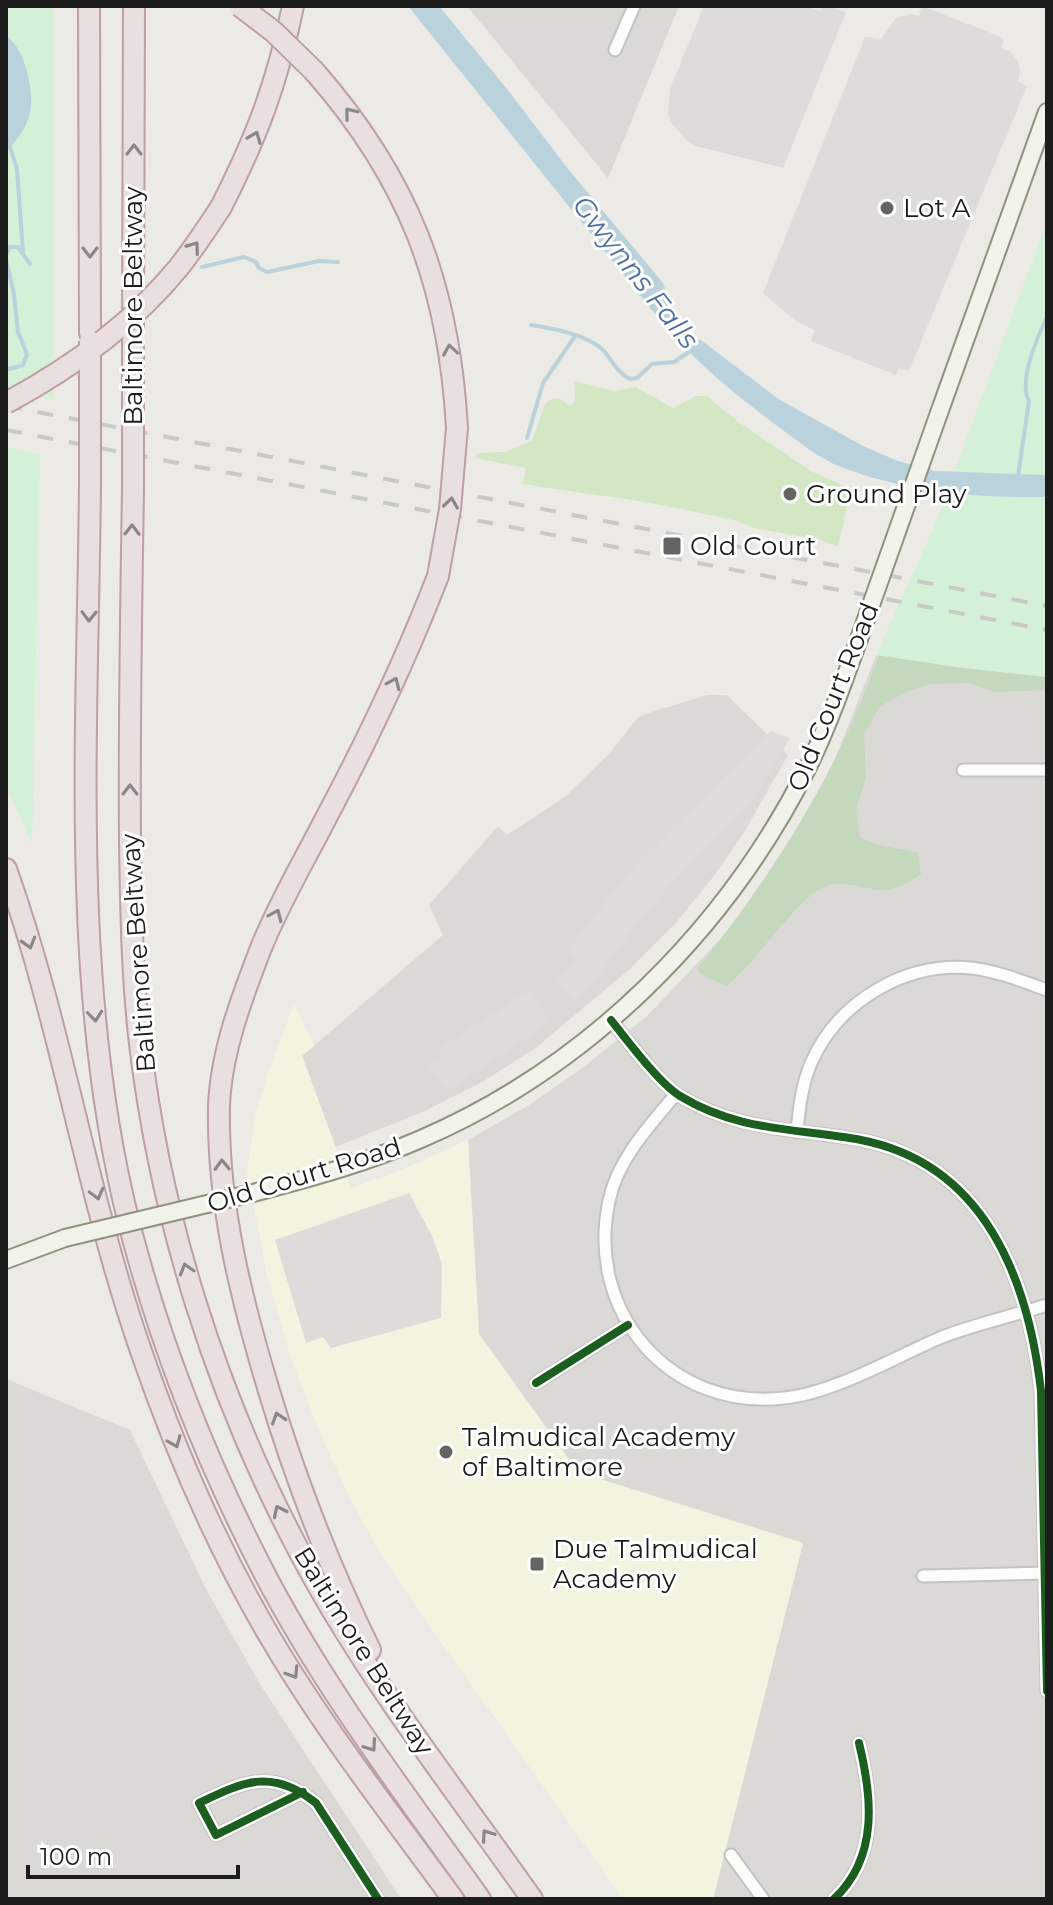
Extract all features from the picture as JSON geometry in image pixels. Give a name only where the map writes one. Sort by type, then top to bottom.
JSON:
[{"type":"highway","name":"Baltimore Beltway","points":[[89,6],[87,800],[92,978],[108,1117],[128,1221],[182,1391],[260,1566],[328,1681],[480,1899]]},
{"type":"highway","name":"Baltimore Beltway","points":[[134,6],[130,802],[134,975],[140,1043],[163,1179],[184,1262],[209,1341],[231,1404],[264,1479],[330,1606],[406,1722],[532,1899]]},
{"type":"highway","points":[[240,6],[274,32],[314,71],[367,138],[398,191],[420,238],[437,290],[454,375],[457,428],[450,509],[438,576],[386,700],[262,946],[235,1023],[219,1104],[222,1182],[233,1258],[260,1363],[313,1526],[406,1722]]},
{"type":"highway","points":[[6,403],[84,356],[133,314],[178,268],[221,207],[249,152],[282,63],[293,6]]},
{"type":"highway","points":[[6,869],[123,1292],[140,1348],[180,1455],[237,1577],[278,1650],[349,1759],[453,1899]]},
{"type":"main road","name":"Old Court Road","points":[[6,1260],[65,1238],[355,1165],[422,1139],[531,1079],[611,1020],[656,979],[697,935],[730,895],[772,832],[817,747],[859,639],[1047,112]]},
{"type":"street","points":[[615,50],[634,6]]},
{"type":"street","points":[[963,770],[1047,770]]},
{"type":"street","points":[[797,1132],[802,1093],[812,1062],[833,1028],[865,996],[902,979],[947,968],[988,971],[1047,990]]},
{"type":"street","points":[[611,1020],[676,1094],[737,1122],[860,1140],[886,1146],[917,1159],[968,1198],[994,1233],[1026,1311],[1038,1362],[1047,1691]]},
{"type":"street","points":[[676,1094],[632,1151],[609,1198],[605,1227],[609,1279],[628,1325],[649,1351],[687,1381],[730,1397],[758,1400],[812,1393],[945,1336],[1047,1305]]},
{"type":"street","points":[[536,1383],[628,1325]]},
{"type":"street","points":[[923,1576],[1046,1573]]},
{"type":"street","points":[[834,1899],[854,1874],[864,1851],[869,1827],[868,1781],[859,1743]]},
{"type":"street","points":[[303,1792],[216,1835],[199,1803],[252,1781],[279,1782],[303,1792],[316,1803],[378,1899]]},
{"type":"street","points":[[731,1855],[763,1899]]},
{"type":"shaded area","points":[[6,6],[54,6],[53,400],[6,391]]},
{"type":"shaded area","points":[[467,6],[679,6],[608,178]]},
{"type":"shaded area","points":[[704,6],[803,6],[820,11],[822,6],[827,6],[846,12],[783,168],[695,146],[671,122],[668,113],[670,89]]},
{"type":"shaded area","name":"Lot A","points":[[922,6],[1004,38],[1001,48],[1017,59],[1020,70],[1018,81],[1027,86],[909,371],[899,368],[896,375],[811,341],[815,330],[797,322],[763,293],[865,37],[881,39],[896,18],[910,14],[919,16]]},
{"type":"shaded area","points":[[1047,221],[1047,677],[876,655],[933,529]]},
{"type":"shaded area","points":[[6,447],[40,454],[32,844],[6,787]]},
{"type":"shaded area","points":[[885,637],[1047,651],[1047,690],[995,692],[970,683],[930,684],[906,692],[879,707],[864,735],[866,777],[856,810],[860,837],[918,853],[921,874],[888,890],[841,884],[827,886],[803,902],[726,986],[700,974],[698,968],[756,891],[807,811],[850,726]]},
{"type":"shaded area","points":[[876,655],[1047,677],[1047,1899],[713,1899],[803,1543],[578,1472],[479,1334],[468,1140],[529,1105],[581,1069],[647,1016],[726,933],[763,884],[829,774]]},
{"type":"shaded area","points":[[707,695],[727,695],[788,755],[743,834],[675,924],[631,968],[537,1047],[484,1081],[425,1111],[335,1147],[302,1056],[443,935],[429,905],[498,826],[507,835],[566,796],[610,753],[639,716]]},
{"type":"shaded area","points":[[771,731],[790,738],[753,800],[668,887],[575,1001],[556,983],[576,960],[568,951],[585,927],[638,862]]},
{"type":"shaded area","points":[[531,989],[550,1022],[448,1090],[426,1066],[442,1059],[439,1049]]},
{"type":"shaded area","name":"Talmudical Academy of Baltimore","points":[[294,1004],[314,1046],[302,1056],[351,1188],[397,1172],[468,1140],[479,1334],[578,1472],[803,1543],[713,1899],[623,1899],[380,1553],[350,1498],[320,1433],[291,1358],[267,1274],[247,1171],[255,1118]]},
{"type":"shaded area","points":[[409,1193],[432,1236],[442,1264],[441,1318],[331,1348],[323,1337],[306,1343],[275,1240]]},
{"type":"shaded area","points":[[6,1379],[130,1430],[207,1591],[260,1684],[401,1899],[6,1899]]},
{"type":"green space","points":[[574,381],[614,391],[636,387],[673,408],[696,396],[707,396],[737,421],[811,471],[849,488],[838,547],[821,540],[753,528],[734,520],[678,508],[523,484],[526,468],[475,458],[477,453],[504,452],[532,441],[545,404],[558,399],[570,406],[575,401]]},
{"type":"water","name":"Gwynns Falls","points":[[408,6],[439,6],[663,283],[675,316],[688,335],[702,341],[780,400],[865,447],[898,461],[935,471],[1047,475],[1047,497],[942,492],[866,476],[826,460],[768,419],[677,340]]},
{"type":"water","points":[[6,35],[21,54],[29,81],[31,104],[27,123],[6,152]]},
{"type":"waterway","points":[[10,147],[17,169],[23,252]]},
{"type":"waterway","points":[[6,256],[9,247],[18,247],[30,264]]},
{"type":"waterway","points":[[202,267],[244,257],[267,272],[319,261],[338,262]]},
{"type":"waterway","points":[[6,259],[18,332],[27,354],[23,365],[6,370]]},
{"type":"waterway","points":[[1018,476],[1029,401],[1026,393],[1027,371],[1047,317]]},
{"type":"waterway","points":[[531,325],[569,333],[597,345],[630,379],[637,378],[652,364],[674,362],[692,350]]},
{"type":"waterway","points":[[527,438],[543,383],[575,336]]},
{"type":"railway","points":[[6,406],[1047,606]]},
{"type":"railway","points":[[6,430],[1047,630]]},
{"type":"cycle path","points":[[611,1020],[653,1072],[680,1096],[702,1108],[746,1123],[861,1140],[904,1153],[939,1173],[969,1200],[992,1232],[1011,1268],[1025,1307],[1041,1391],[1047,1691]]},
{"type":"cycle path","points":[[536,1383],[628,1325]]},
{"type":"cycle path","points":[[834,1899],[849,1882],[865,1845],[869,1805],[859,1743]]},
{"type":"cycle path","points":[[303,1792],[216,1835],[199,1803],[230,1789],[258,1782],[286,1785],[300,1792],[316,1803],[378,1899]]},
{"type":"place","name":"Lot A","points":[[887,208]]},
{"type":"place","name":"Ground Play","points":[[790,494]]},
{"type":"place","name":"Old Court","points":[[672,546]]},
{"type":"place","name":"Talmudical Academy of Baltimore","points":[[446,1452]]},
{"type":"place","name":"Due Talmudical Academy","points":[[537,1564]]}]
